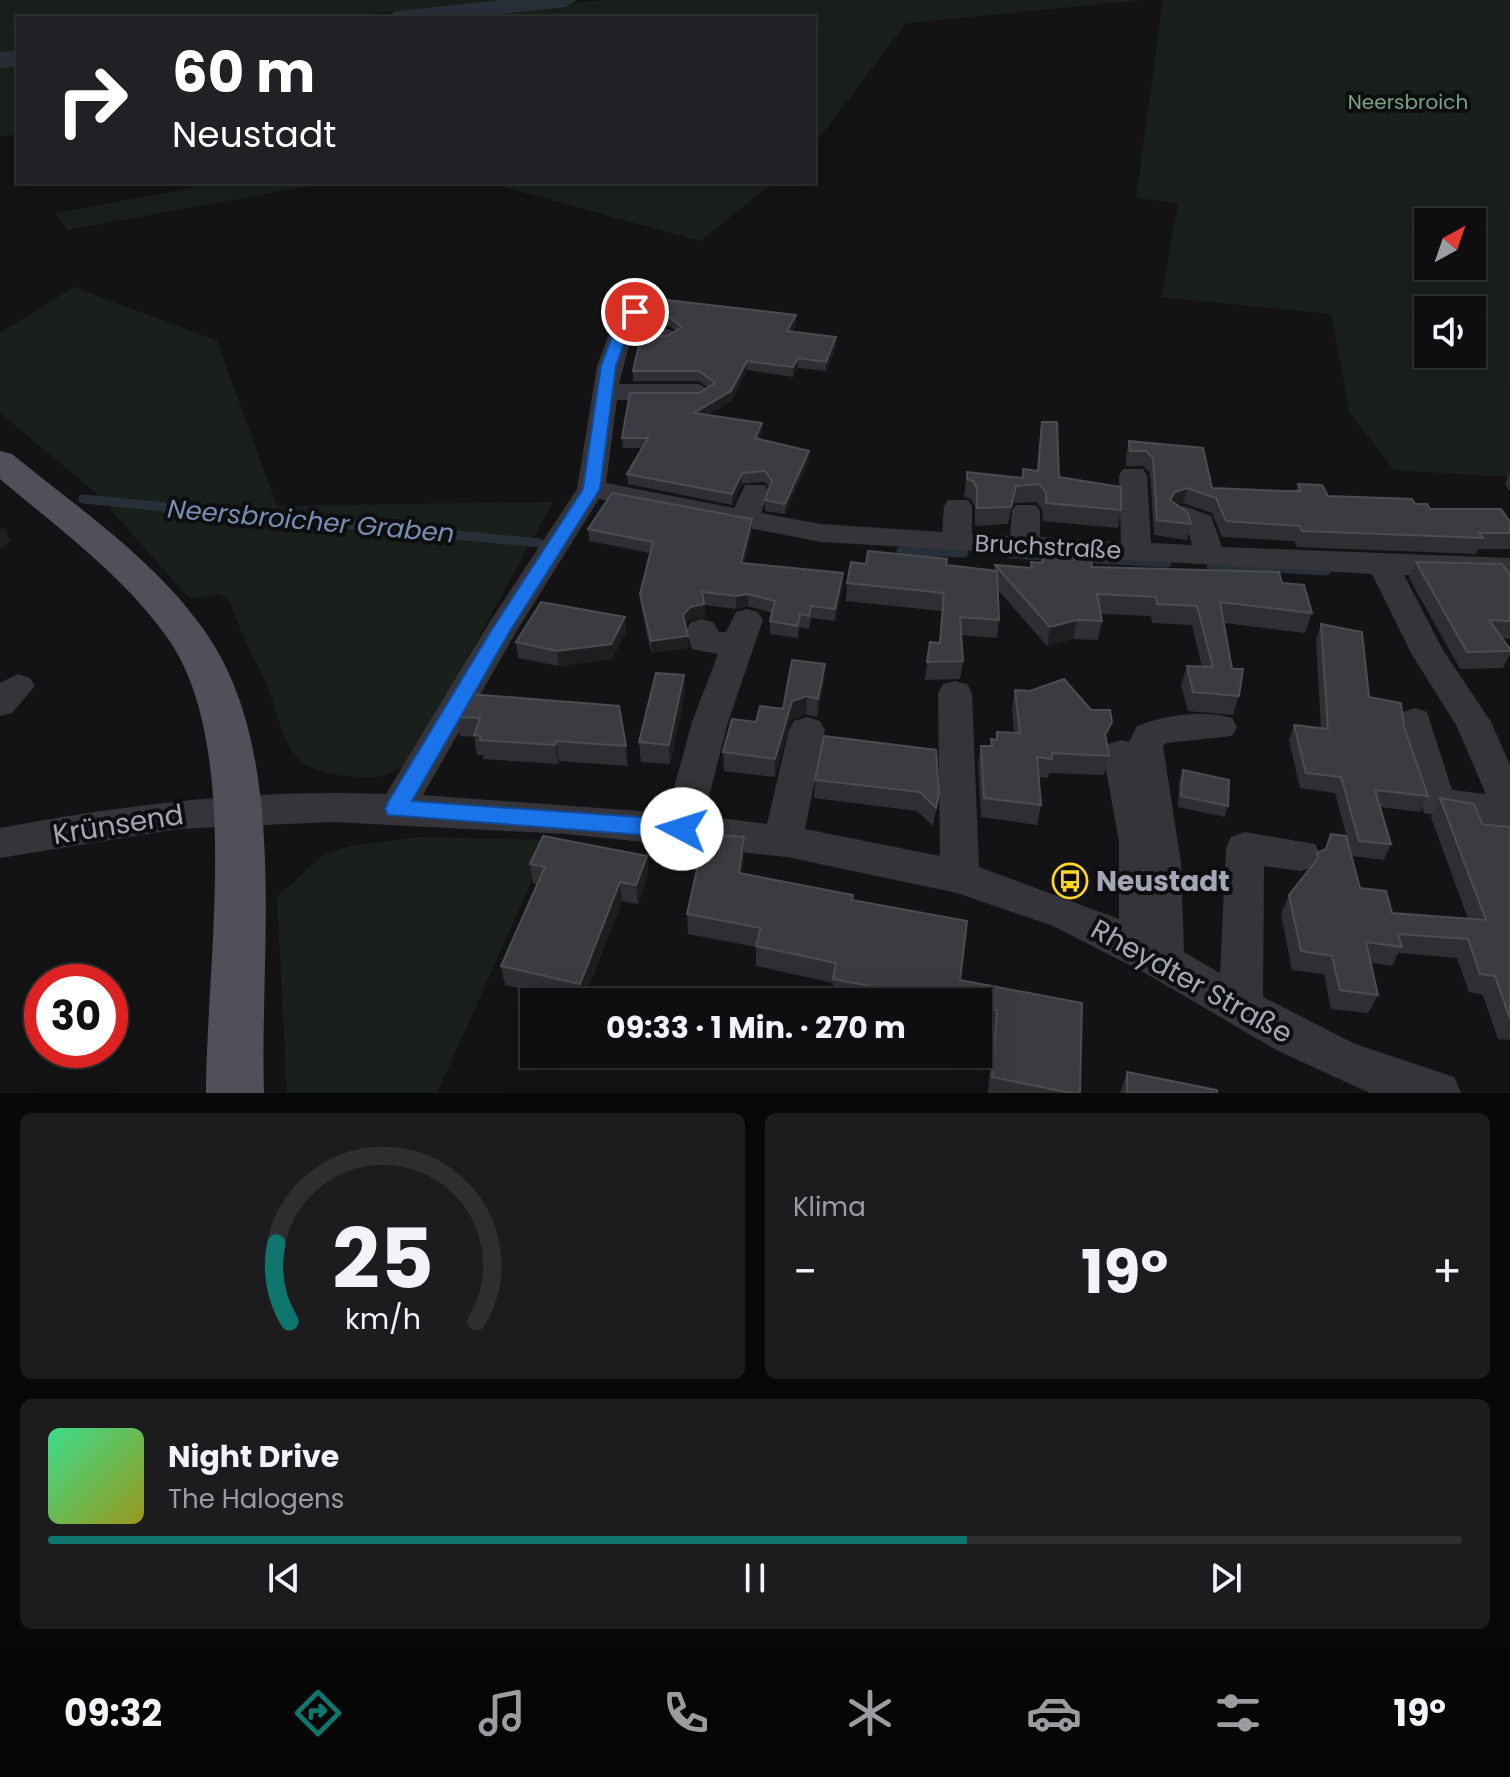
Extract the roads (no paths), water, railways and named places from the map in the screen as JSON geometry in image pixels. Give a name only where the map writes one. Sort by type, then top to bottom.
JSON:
[{"type":"main road","points":[[0,461],[135,579],[190,639],[209,673],[224,712],[236,809],[232,1018],[235,1093]]},
{"type":"main road","points":[[217,1093],[232,1018]]},
{"type":"street","points":[[396,809],[493,642],[591,489],[604,392],[620,335],[646,299]]},
{"type":"street","points":[[620,335],[668,336]]},
{"type":"street","points":[[604,392],[699,392]]},
{"type":"street","points":[[1133,475],[1136,552]]},
{"type":"street","name":"Bruchstraße","points":[[591,489],[750,505],[821,533],[1383,565],[1510,568]]},
{"type":"street","points":[[957,542],[958,506]]},
{"type":"street","points":[[1025,546],[1026,511]]},
{"type":"street","points":[[1184,515],[1201,522],[1209,556]]},
{"type":"street","points":[[1383,565],[1428,653],[1473,722],[1510,810],[1437,803],[1415,721]]},
{"type":"street","points":[[682,829],[710,722],[743,633],[704,641],[702,630]]},
{"type":"street","points":[[955,693],[960,877]]},
{"type":"street","points":[[1152,955],[1161,863],[1145,746],[1156,732],[1219,727]]},
{"type":"street","points":[[783,840],[807,730]]},
{"type":"street","points":[[1121,753],[1138,842],[1152,955]]},
{"type":"street","name":"Rheydter Straße","points":[[236,809],[396,809],[682,829],[848,850],[960,877],[1067,914],[1152,955],[1241,1006],[1358,1081],[1438,1093]]},
{"type":"street","name":"Krünsend","points":[[0,843],[167,815],[236,809]]},
{"type":"street","points":[[1241,1006],[1245,848],[1301,855]]},
{"type":"waterway","points":[[415,16],[566,0]]},
{"type":"waterway","points":[[0,60],[16,58]]},
{"type":"waterway","name":"Neersbroicher Graben","points":[[83,499],[539,543]]},
{"type":"waterway","points":[[901,551],[964,553]]},
{"type":"waterway","name":"Neersbroicher Graben","points":[[1010,554],[1049,556]]},
{"type":"waterway","name":"Neersbroicher Graben","points":[[1082,558],[1167,563]]},
{"type":"waterway","name":"Neersbroicher Graben","points":[[1211,565],[1326,571]]},
{"type":"place","name":"Neustadt","points":[[1070,881]]},
{"type":"park label","name":"Neersbroich","points":[[1408,102]]}]
